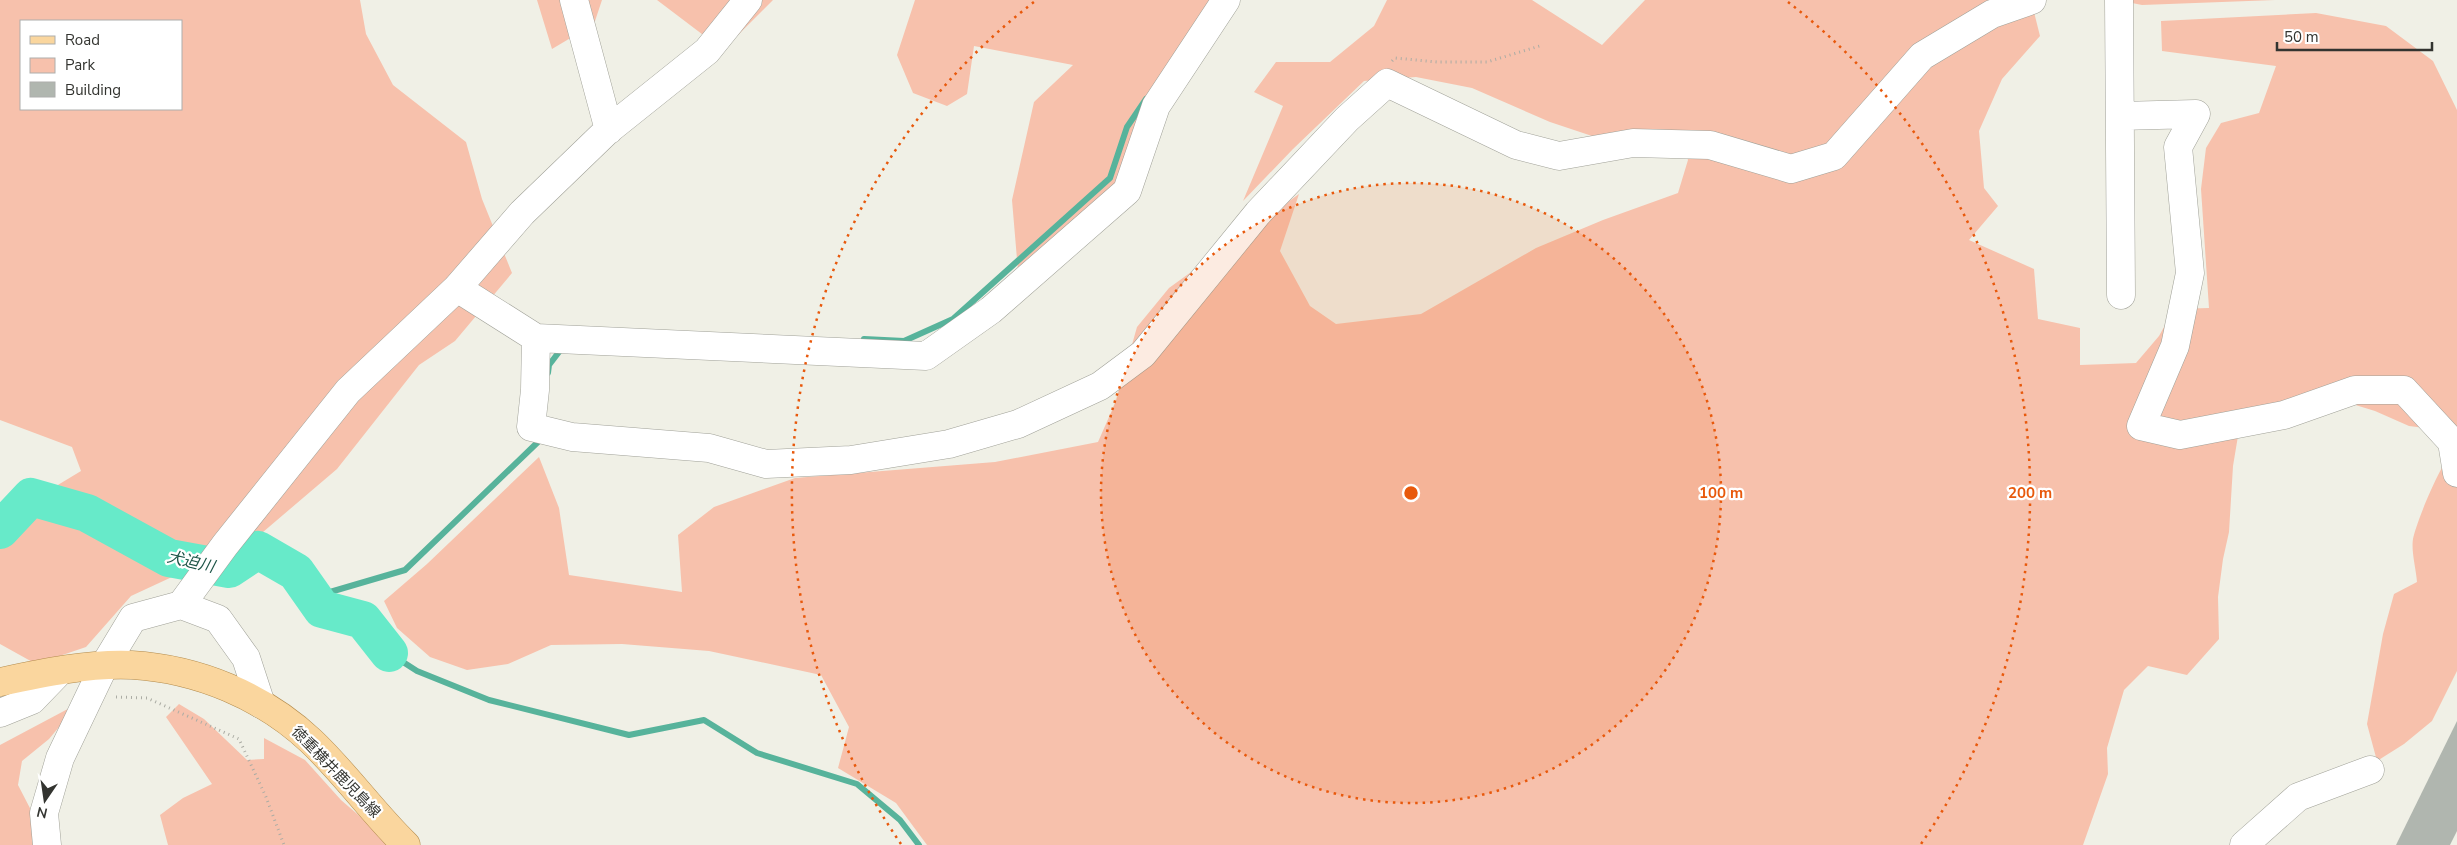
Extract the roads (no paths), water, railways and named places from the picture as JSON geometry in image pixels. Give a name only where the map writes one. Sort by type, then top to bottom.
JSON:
[{"type":"main road","name":"徳重横井鹿児島線","points":[[0,682],[104,666],[132,665],[206,680],[261,704],[284,718],[311,742],[406,845]]},
{"type":"street","points":[[574,0],[609,130]]},
{"type":"street","points":[[181,605],[225,545],[348,391],[457,288],[522,213],[609,130],[707,51],[748,0]]},
{"type":"street","points":[[457,288],[536,338],[878,356],[926,356],[991,310],[1127,191],[1156,106],[1226,0]]},
{"type":"street","points":[[536,338],[535,390],[531,427],[572,437],[709,448],[766,464],[851,460],[950,444],[1018,424],[1051,409],[1100,386],[1143,354],[1258,212],[1347,119],[1387,83],[1516,144],[1559,156],[1632,143],[1710,145],[1791,169],[1834,156],[1922,56],[1992,14],[2032,0]]},
{"type":"street","points":[[2120,0],[2121,295]]},
{"type":"street","points":[[2120,116],[2196,114],[2178,147],[2190,273],[2175,346],[2141,426],[2180,435],[2284,415],[2354,390],[2404,390],[2452,442],[2457,473]]},
{"type":"street","points":[[47,845],[44,812],[60,758],[104,666],[133,618],[181,605],[218,619],[246,658],[261,704]]},
{"type":"street","points":[[0,714],[32,700],[59,672]]},
{"type":"street","points":[[2244,845],[2298,797],[2370,770]]},
{"type":"waterway","points":[[864,339],[904,341],[953,319],[1110,178],[1127,127],[1146,99]]},
{"type":"waterway","points":[[548,373],[549,365],[562,348]]},
{"type":"waterway","points":[[313,597],[405,570],[539,441],[539,435]]},
{"type":"waterway","name":"犬迫川","points":[[0,530],[31,497],[87,513],[169,558],[229,569],[258,550],[296,572],[322,609],[363,620],[389,653]]},
{"type":"waterway","points":[[389,653],[417,671],[489,700],[629,735],[704,720],[757,753],[857,784],[900,820],[919,845]]}]
